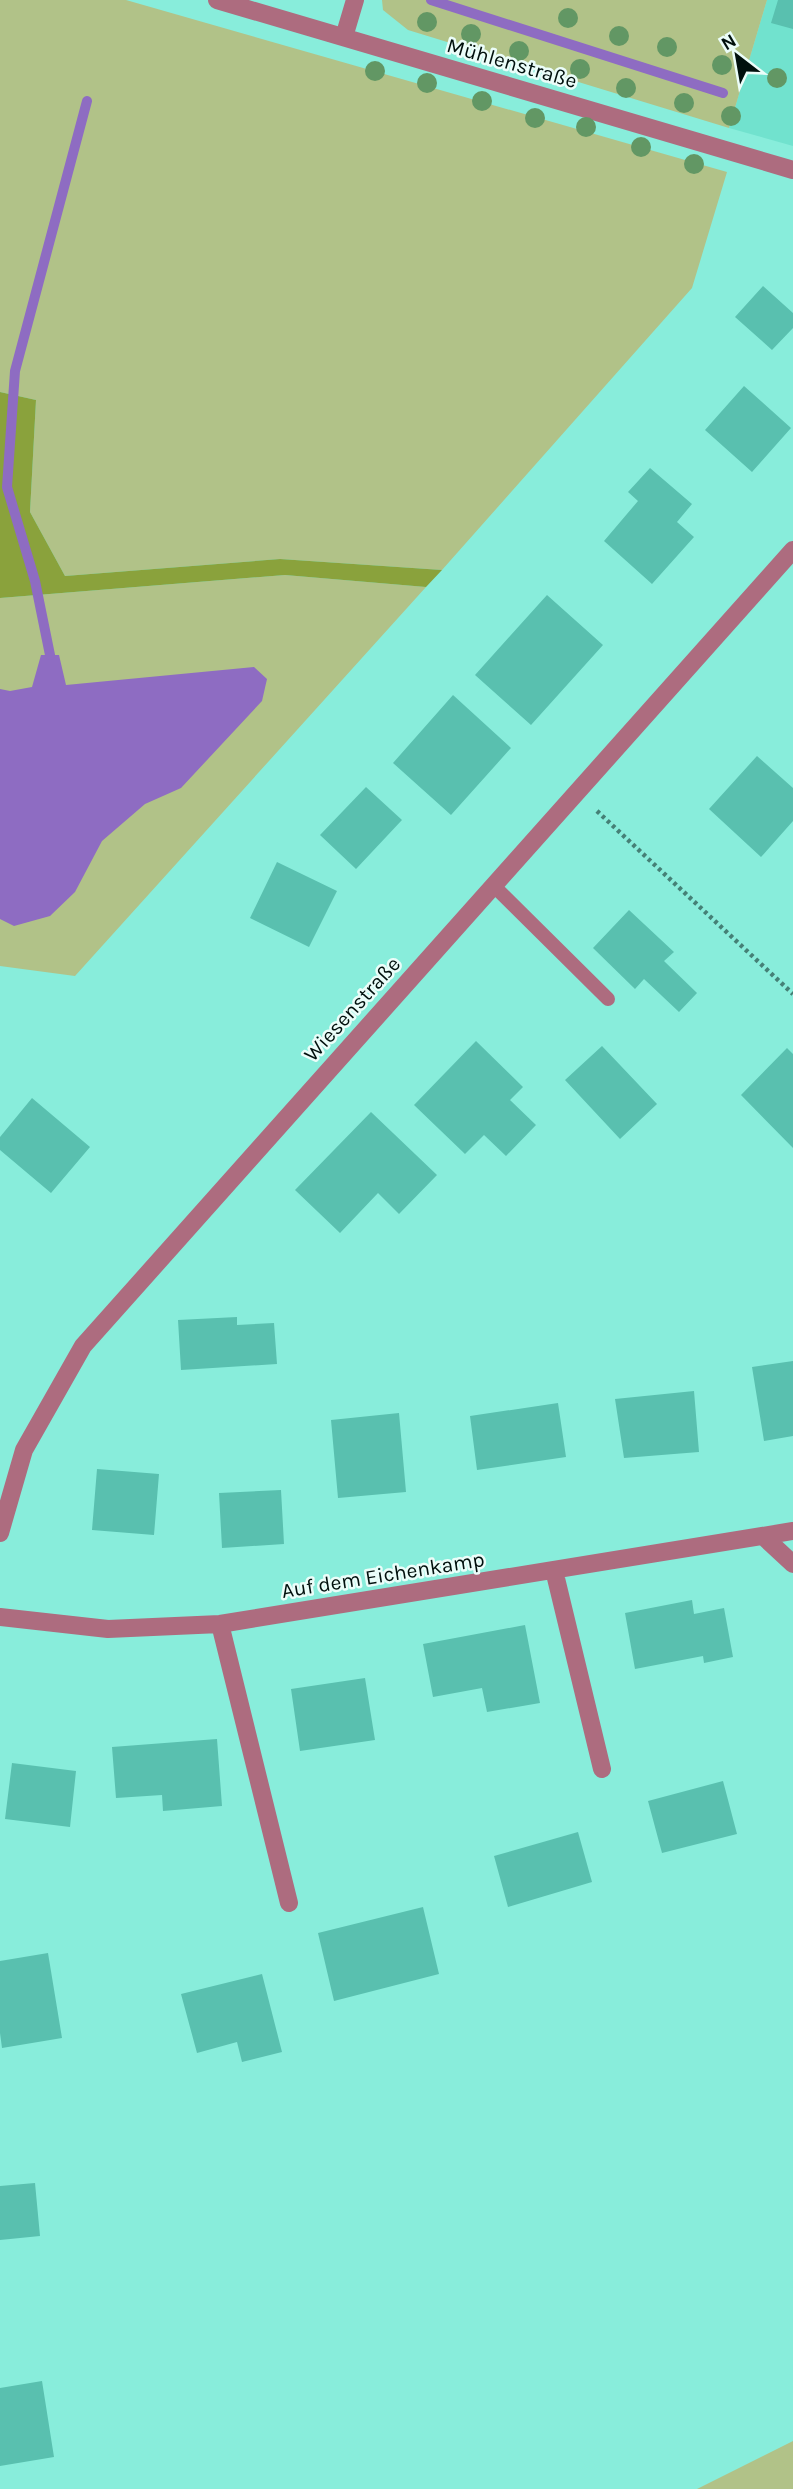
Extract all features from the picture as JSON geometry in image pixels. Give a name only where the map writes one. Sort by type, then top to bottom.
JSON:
[{"type":"street","name":"Mühlenstraße","points":[[217,0],[793,170]]},
{"type":"street","points":[[344,37],[355,0]]},
{"type":"street","name":"Wiesenstraße","points":[[0,1532],[24,1450],[83,1346],[793,550]]},
{"type":"street","name":"Auf dem Eichenkamp","points":[[0,1617],[108,1629],[220,1624],[793,1531]]},
{"type":"street","points":[[763,1536],[793,1564]]},
{"type":"street","points":[[554,1570],[602,1769]]},
{"type":"street","points":[[220,1624],[289,1903]]},
{"type":"lane","points":[[493,886],[608,999]]},
{"type":"path","points":[[576,792],[793,994]]},
{"type":"shaded area","points":[[0,0],[126,0],[727,172],[692,288],[442,570],[280,559],[65,576],[30,512],[36,400],[0,392]]},
{"type":"shaded area","points":[[382,0],[767,0],[729,128],[408,30],[383,10]]},
{"type":"shaded area","points":[[767,0],[793,0],[793,146],[729,128]]},
{"type":"shaded area","points":[[0,392],[36,400],[30,512],[65,576],[280,559],[442,570],[426,587],[285,575],[0,598]]},
{"type":"shaded area","points":[[285,575],[426,587],[75,976],[0,966],[0,598]]},
{"type":"shaded area","points":[[41,655],[59,655],[66,685],[254,667],[267,679],[262,701],[181,788],[145,804],[102,841],[75,892],[50,916],[14,926],[0,919],[0,689],[10,691],[32,687]]},
{"type":"shaded area","points":[[793,2441],[793,2489],[697,2489]]},
{"type":"building","points":[[778,0],[793,0],[793,29],[771,23]]},
{"type":"building","points":[[763,286],[793,313],[793,328],[772,350],[735,317]]},
{"type":"building","points":[[744,386],[791,428],[752,472],[705,430]]},
{"type":"building","points":[[650,468],[692,504],[677,522],[694,537],[652,584],[604,541],[638,501],[628,492]]},
{"type":"building","points":[[547,595],[603,645],[531,725],[475,675]]},
{"type":"building","points":[[453,695],[511,748],[451,815],[393,763]]},
{"type":"building","points":[[757,756],[793,788],[793,821],[761,857],[709,809]]},
{"type":"building","points":[[366,787],[402,820],[356,869],[320,835]]},
{"type":"building","points":[[277,862],[337,891],[309,947],[250,918]]},
{"type":"building","points":[[629,910],[674,952],[664,961],[697,993],[679,1012],[644,979],[635,989],[593,948]]},
{"type":"building","points":[[476,1041],[523,1087],[510,1100],[536,1125],[506,1156],[484,1135],[465,1154],[414,1105]]},
{"type":"building","points":[[602,1046],[657,1104],[620,1139],[565,1080]]},
{"type":"building","points":[[787,1048],[793,1054],[793,1148],[741,1095]]},
{"type":"building","points":[[32,1098],[90,1147],[51,1193],[0,1150],[0,1137]]},
{"type":"building","points":[[371,1112],[437,1175],[399,1214],[378,1193],[340,1233],[295,1190]]},
{"type":"building","points":[[237,1317],[237,1325],[274,1323],[277,1364],[181,1370],[178,1320]]},
{"type":"building","points":[[793,1361],[793,1436],[764,1441],[752,1367]]},
{"type":"building","points":[[694,1391],[699,1452],[624,1458],[615,1399]]},
{"type":"building","points":[[558,1403],[566,1457],[477,1470],[470,1416]]},
{"type":"building","points":[[399,1413],[406,1492],[338,1498],[331,1420]]},
{"type":"building","points":[[97,1469],[159,1474],[154,1535],[92,1530]]},
{"type":"building","points":[[281,1490],[284,1544],[222,1548],[219,1493]]},
{"type":"building","points":[[692,1600],[694,1614],[724,1608],[733,1657],[704,1663],[703,1656],[635,1669],[625,1613]]},
{"type":"building","points":[[525,1625],[540,1703],[487,1712],[482,1688],[433,1697],[423,1644]]},
{"type":"building","points":[[365,1678],[375,1740],[300,1751],[291,1689]]},
{"type":"building","points":[[217,1739],[222,1806],[163,1811],[162,1795],[116,1798],[112,1747]]},
{"type":"building","points":[[12,1763],[76,1771],[70,1827],[5,1819]]},
{"type":"building","points":[[723,1781],[737,1834],[662,1853],[648,1801]]},
{"type":"building","points":[[578,1832],[592,1882],[508,1907],[494,1856]]},
{"type":"building","points":[[423,1907],[439,1974],[334,2001],[318,1933]]},
{"type":"building","points":[[48,1953],[62,2038],[2,2048],[0,1961]]},
{"type":"building","points":[[262,1974],[282,2052],[242,2062],[237,2042],[197,2053],[181,1994]]},
{"type":"building","points":[[35,2183],[40,2236],[0,2240],[0,2186]]},
{"type":"building","points":[[42,2381],[54,2457],[0,2466],[0,2388]]},
{"type":"waterway","points":[[431,0],[723,93]]},
{"type":"waterway","points":[[50,655],[35,581],[7,487],[15,371],[87,101]]}]
